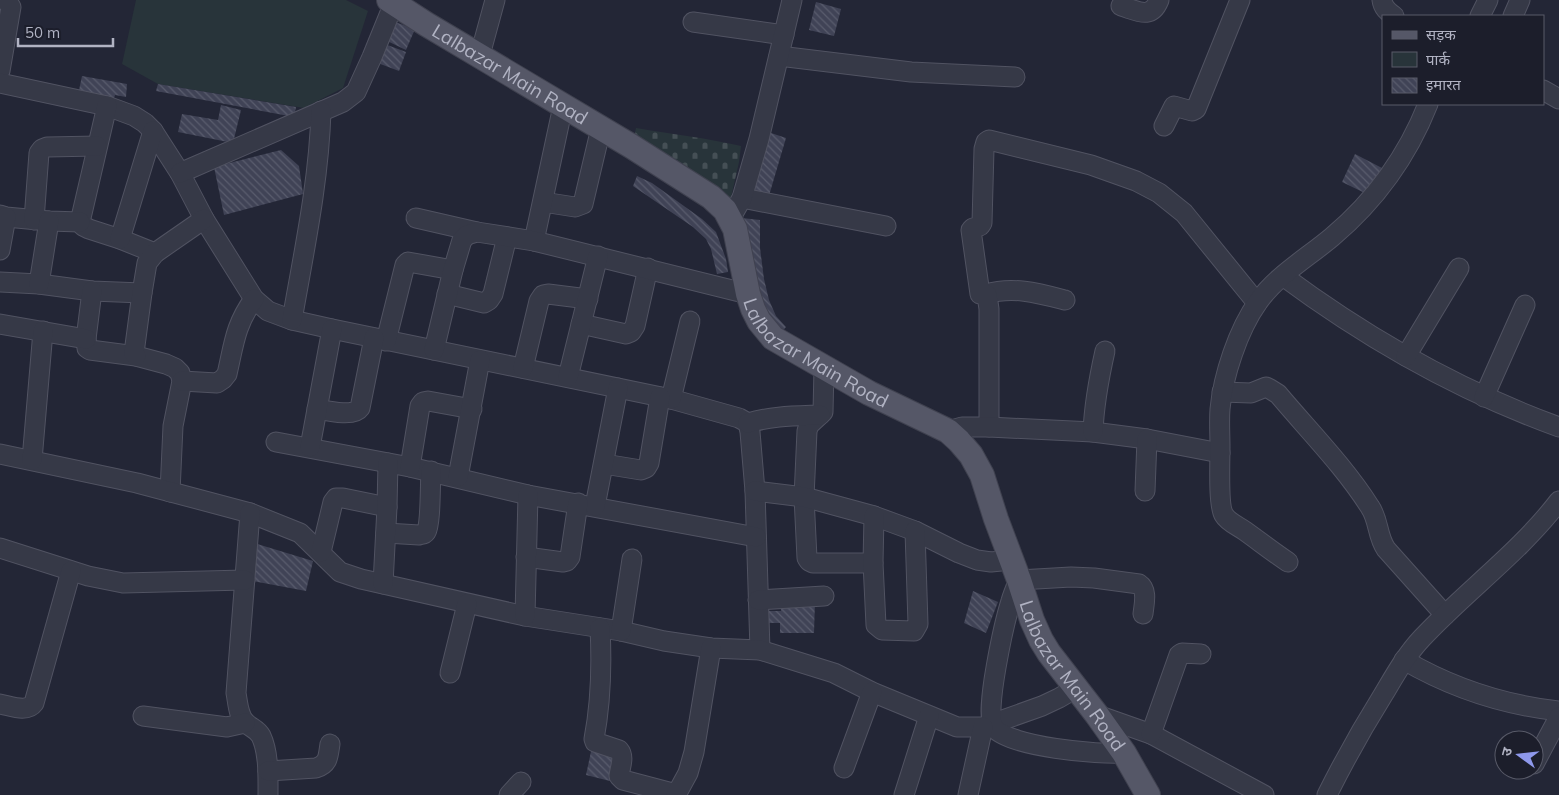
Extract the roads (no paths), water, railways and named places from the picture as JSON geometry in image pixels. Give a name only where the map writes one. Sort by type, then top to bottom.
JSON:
[{"type":"main road","name":"Lalbazar Main Road","points":[[392,1],[426,24],[601,128],[711,197],[725,210],[735,230],[748,294],[758,321],[773,338],[869,393],[948,431],[971,454],[982,475],[1032,620],[1041,640],[1124,753],[1148,795]]},
{"type":"street","points":[[0,71],[11,7],[4,0]]},
{"type":"street","points":[[480,55],[495,0]]},
{"type":"street","points":[[730,219],[742,198],[760,139],[792,0]]},
{"type":"street","points":[[1121,6],[1145,13],[1152,12],[1159,0]]},
{"type":"street","points":[[1164,126],[1174,106],[1192,111],[1196,109],[1240,0]]},
{"type":"street","points":[[1382,0],[1382,5],[1392,15]]},
{"type":"street","points":[[1480,15],[1488,0]]},
{"type":"street","points":[[1513,15],[1520,0]]},
{"type":"street","points":[[180,174],[343,102],[356,92],[368,66],[392,1]]},
{"type":"street","points":[[693,22],[784,35]]},
{"type":"street","points":[[779,56],[911,72],[1015,77]]},
{"type":"street","points":[[0,83],[107,106],[134,116],[145,123],[180,174],[204,219],[254,299],[268,311],[292,320],[332,329],[665,398],[739,418],[748,423],[780,417],[820,415]]},
{"type":"street","points":[[1544,91],[1559,99]]},
{"type":"street","points":[[1288,562],[1229,521],[1223,514],[1221,504],[1220,410],[1222,392],[1230,361],[1240,335],[1257,303],[1283,276],[1333,236],[1373,197],[1406,152],[1418,131],[1428,105]]},
{"type":"street","points":[[107,106],[80,222],[82,226],[89,229],[155,253]]},
{"type":"street","points":[[534,241],[563,106]]},
{"type":"street","points":[[292,320],[312,204],[320,137],[321,111]]},
{"type":"street","points":[[542,202],[575,207],[583,204],[601,128]]},
{"type":"street","points":[[120,239],[152,131]]},
{"type":"street","points":[[1065,300],[1021,290],[980,294],[971,230],[982,223],[984,149],[986,142],[989,140],[1091,165],[1136,181],[1160,193],[1184,213],[1257,303]]},
{"type":"street","points":[[39,284],[41,221],[39,153],[47,147],[97,146]]},
{"type":"street","points":[[742,198],[886,226]]},
{"type":"street","points":[[0,248],[3,216],[41,221],[80,222]]},
{"type":"street","points":[[416,218],[477,232],[534,241],[748,294]]},
{"type":"street","points":[[136,356],[134,353],[148,263],[155,253],[204,219]]},
{"type":"street","points":[[434,350],[462,240],[467,235],[477,232]]},
{"type":"street","points":[[447,294],[484,303],[489,300],[493,294],[507,236]]},
{"type":"street","points":[[568,377],[598,256]]},
{"type":"street","points":[[317,410],[352,414],[360,408],[380,339],[408,262],[453,270]]},
{"type":"street","points":[[581,324],[626,334],[631,332],[635,326],[648,268]]},
{"type":"street","points":[[1406,356],[1459,268]]},
{"type":"street","points":[[1283,276],[1347,322],[1406,356],[1484,397],[1559,427]]},
{"type":"street","points":[[0,282],[39,284],[92,291],[142,293]]},
{"type":"street","points":[[92,291],[86,339],[87,348],[136,356],[176,368],[180,373],[182,381],[173,426],[170,492]]},
{"type":"street","points":[[523,368],[539,301],[543,296],[548,294],[588,299]]},
{"type":"street","points":[[986,294],[988,309],[989,427]]},
{"type":"street","points":[[182,381],[218,383],[223,379],[227,374],[237,328],[244,313],[254,299]]},
{"type":"street","points":[[1484,397],[1526,304]]},
{"type":"street","points":[[604,464],[641,470],[646,468],[649,463],[665,398],[690,320]]},
{"type":"street","points":[[0,324],[86,339]]},
{"type":"street","points":[[310,447],[332,329]]},
{"type":"street","points":[[32,460],[43,332]]},
{"type":"street","points":[[1093,432],[1093,411],[1105,351]]},
{"type":"street","points":[[458,477],[480,360]]},
{"type":"street","points":[[824,368],[823,412],[809,425],[807,431],[804,497],[807,558],[812,563],[874,563]]},
{"type":"street","points":[[526,558],[563,562],[567,561],[570,556],[587,505],[604,464],[618,388]]},
{"type":"street","points":[[1222,392],[1251,393],[1270,388],[1278,394],[1346,474],[1370,506],[1375,514],[1380,542],[1445,615]]},
{"type":"street","points":[[410,467],[420,406],[423,402],[428,401],[472,408]]},
{"type":"street","points":[[748,423],[755,491],[760,650]]},
{"type":"street","points":[[948,431],[962,427],[989,427],[1093,432],[1147,439],[1220,453]]},
{"type":"street","points":[[1145,491],[1147,439]]},
{"type":"street","points":[[276,442],[431,471],[528,495],[756,537]]},
{"type":"street","points":[[0,454],[138,483],[250,513],[300,533],[340,572],[362,579],[525,616],[621,631],[664,641],[711,648],[760,650],[834,673],[872,692],[957,727],[987,726],[1042,706],[1076,688]]},
{"type":"street","points":[[383,584],[388,463]]},
{"type":"street","points":[[386,533],[419,535],[427,532],[431,471]]},
{"type":"street","points":[[755,491],[804,497],[874,516],[915,531],[977,560],[991,562],[1015,570],[1139,584],[1144,591],[1143,614]]},
{"type":"street","points":[[525,616],[528,495]]},
{"type":"street","points":[[321,552],[333,502],[336,498],[387,507]]},
{"type":"street","points":[[1328,795],[1372,713],[1404,660],[1421,639],[1445,615],[1523,541],[1559,500]]},
{"type":"street","points":[[250,513],[236,693],[239,711],[245,723],[259,733],[263,742],[268,771],[268,795]]},
{"type":"street","points":[[874,516],[876,625],[882,630],[914,631],[918,624],[915,531]]},
{"type":"street","points":[[0,548],[88,576],[123,583],[245,580]]},
{"type":"street","points":[[621,631],[632,559]]},
{"type":"street","points":[[968,795],[987,726],[998,660],[1011,601],[1015,570]]},
{"type":"street","points":[[0,704],[26,709],[32,707],[71,571]]},
{"type":"street","points":[[758,600],[824,596]]},
{"type":"street","points":[[450,673],[467,604]]},
{"type":"street","points":[[600,628],[601,688],[595,742],[619,750],[622,753],[619,776],[622,780],[682,793],[694,752],[711,648]]},
{"type":"street","points":[[1151,734],[1179,655],[1182,653],[1201,654]]},
{"type":"street","points":[[1404,660],[1439,678],[1486,697],[1532,708],[1559,711]]},
{"type":"street","points":[[844,768],[872,692]]},
{"type":"street","points":[[1097,715],[1151,734],[1264,795]]},
{"type":"street","points":[[143,716],[226,727],[245,723]]},
{"type":"street","points":[[904,795],[929,716]]},
{"type":"street","points":[[1544,745],[1559,718]]},
{"type":"street","points":[[987,726],[1034,745],[1092,753],[1124,753]]},
{"type":"street","points":[[268,771],[323,766],[328,761],[330,744]]}]
